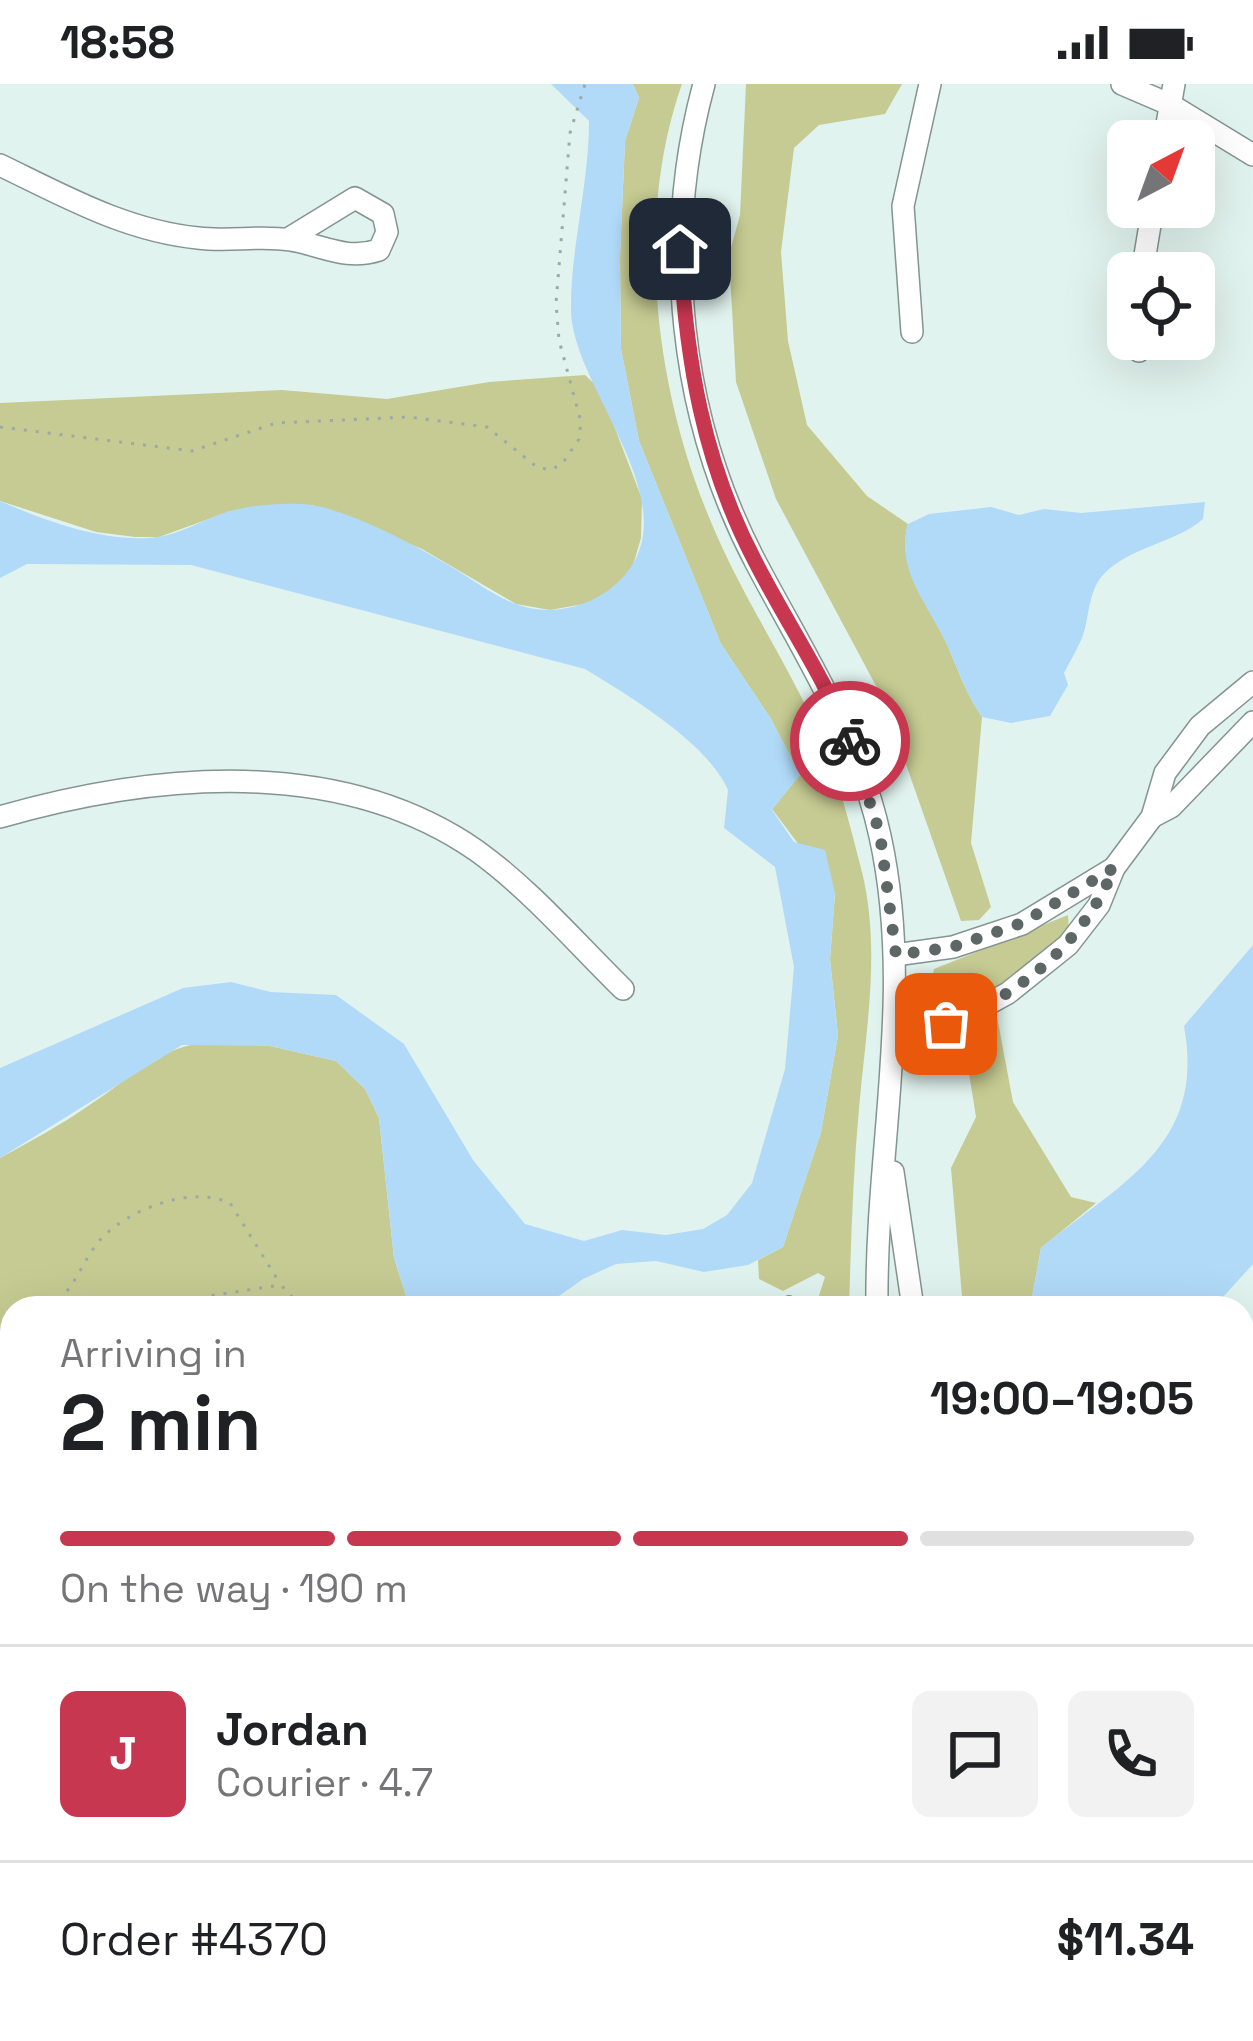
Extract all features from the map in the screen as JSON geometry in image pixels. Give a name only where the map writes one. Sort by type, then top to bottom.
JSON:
[{"type":"street","points":[[704,84],[690,146],[680,249],[683,310],[703,431],[730,509],[824,684],[867,786],[890,886],[896,1022],[876,1244],[877,1296]]},
{"type":"street","points":[[912,332],[903,261],[903,206],[930,84]]},
{"type":"street","points":[[1122,84],[1172,94],[1253,155]]},
{"type":"street","points":[[0,165],[92,210],[160,232],[250,242],[288,239]]},
{"type":"street","points":[[896,1022],[946,1024],[1008,993],[1068,944],[1099,905],[1114,868],[1152,817],[1165,773],[1176,757],[1200,726],[1253,682]]},
{"type":"street","points":[[1152,817],[1171,807],[1253,722]]},
{"type":"street","points":[[0,817],[195,783],[273,782],[350,794],[399,809],[478,853],[623,989]]},
{"type":"street","points":[[896,955],[953,947],[1022,923],[1114,868]]},
{"type":"street","points":[[888,1136],[911,1296]]},
{"type":"path","points":[[0,427],[192,451],[275,423],[409,417],[488,427],[537,467],[550,470],[562,464],[579,440],[581,422],[559,340],[556,303],[575,115],[585,84]]},
{"type":"path","points":[[62,1296],[82,1276],[98,1242],[127,1217],[195,1195],[230,1203],[291,1296]]},
{"type":"path","points":[[208,1296],[281,1285]]},
{"type":"green space","points":[[633,84],[682,84],[667,137],[655,251],[665,367],[678,423],[714,529],[828,756],[868,901],[870,990],[855,1158],[849,1296],[819,1296],[825,1277],[818,1273],[783,1291],[759,1279],[758,1260],[783,1247],[821,1132],[838,1035],[830,960],[835,893],[772,809],[800,775],[771,719],[721,644],[639,441],[621,349],[620,257],[625,141],[639,98]]},
{"type":"green space","points":[[746,84],[902,84],[885,114],[819,125],[794,148],[781,252],[788,341],[807,425],[867,496],[908,524],[905,541],[911,573],[982,717],[971,843],[991,907],[979,920],[961,921],[883,699],[776,499],[736,382],[729,255],[740,215]]},
{"type":"green space","points":[[585,375],[600,389],[642,499],[641,538],[631,572],[595,602],[550,610],[516,604],[422,549],[312,505],[231,511],[159,537],[135,537],[96,532],[0,501],[0,403],[282,390],[387,399],[489,382]]},
{"type":"green space","points":[[1068,915],[1069,931],[1042,958],[992,990],[1013,1102],[1071,1197],[1096,1203],[1041,1248],[1032,1296],[962,1296],[951,1168],[976,1117],[969,1073],[945,1048],[930,990],[934,969]]},
{"type":"green space","points":[[192,1045],[270,1046],[336,1061],[365,1089],[379,1118],[394,1258],[406,1296],[0,1296],[0,1158],[67,1120],[146,1065]]},
{"type":"water","points":[[551,84],[633,84],[639,98],[625,141],[621,349],[639,441],[721,644],[771,719],[800,775],[772,810],[794,842],[825,850],[835,893],[830,960],[838,1035],[821,1132],[783,1247],[748,1265],[704,1272],[656,1261],[616,1264],[559,1296],[406,1296],[394,1258],[379,1118],[365,1089],[336,1061],[270,1046],[182,1045],[0,1158],[0,1068],[183,988],[231,982],[271,992],[336,995],[404,1044],[473,1160],[525,1224],[584,1241],[622,1230],[666,1235],[703,1229],[727,1215],[752,1183],[785,1069],[794,967],[775,867],[724,828],[728,790],[718,772],[685,738],[585,669],[191,565],[27,564],[0,578],[0,501],[77,529],[139,538],[167,535],[227,512],[290,504],[342,513],[390,533],[498,596],[529,608],[575,606],[614,586],[637,556],[644,523],[639,488],[577,343],[571,311],[589,121]]},
{"type":"water","points":[[1205,502],[1203,519],[1103,575],[1091,598],[1082,638],[1064,673],[1068,685],[1050,716],[1011,723],[982,717],[910,574],[905,541],[908,524],[929,514],[991,507],[1019,515],[1044,509],[1081,513]]},
{"type":"water","points":[[1253,945],[1253,1264],[1224,1296],[1032,1296],[1041,1248],[1127,1180],[1170,1132],[1182,1102],[1187,1067],[1184,1026]]},
{"type":"way so far","points":[[850,741],[880,834],[896,955],[953,947],[1022,923],[1114,868],[1099,905],[1068,944],[1008,993],[946,1024]]},
{"type":"route","points":[[680,249],[691,371],[715,471],[754,560],[824,684],[850,741]]}]
